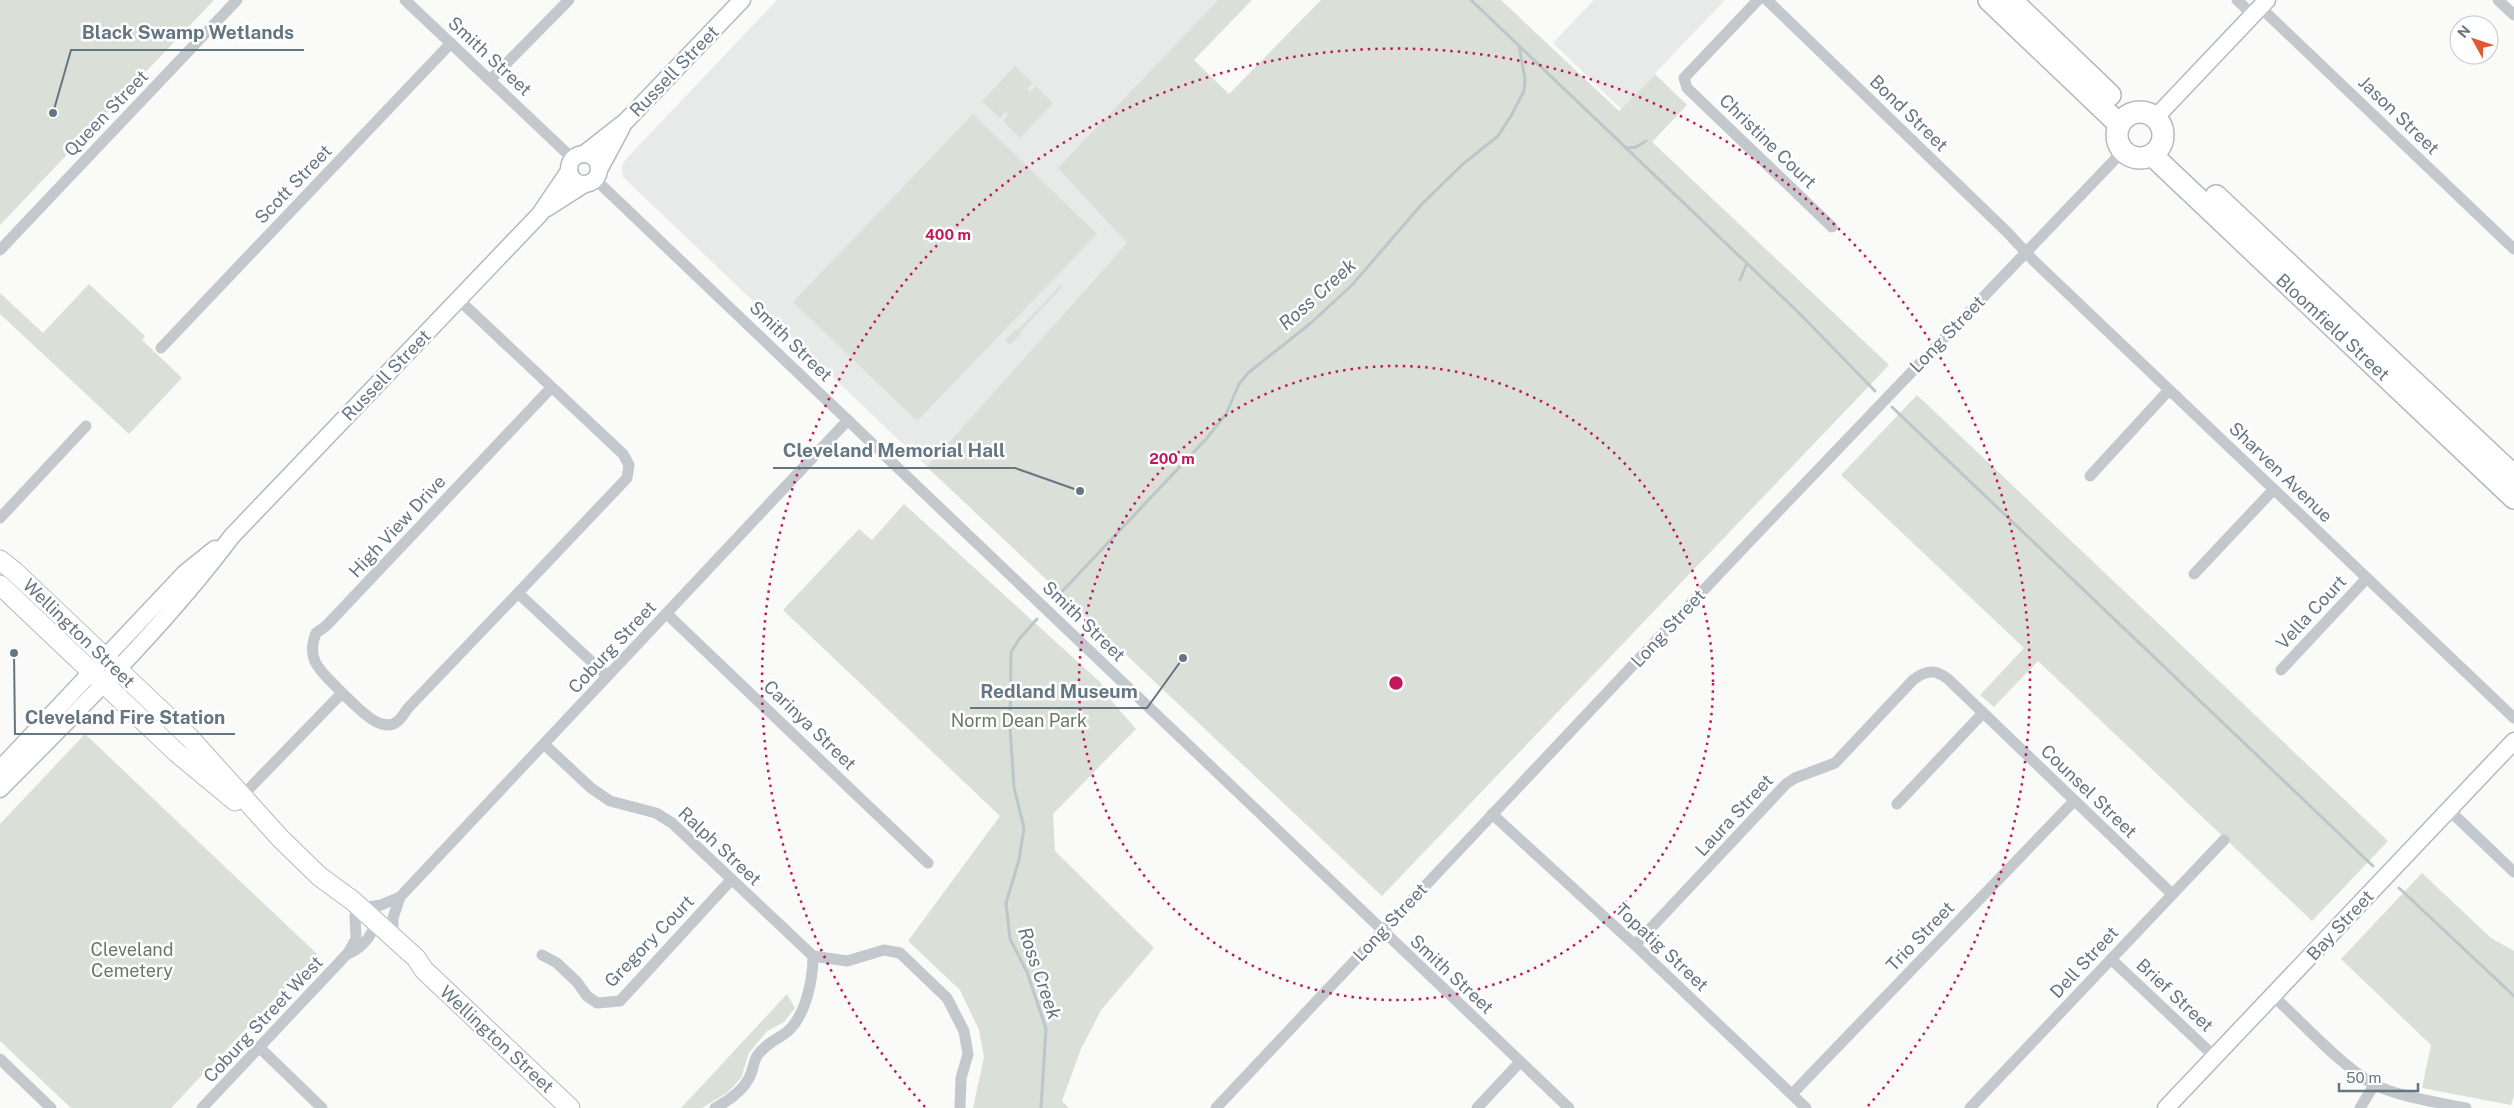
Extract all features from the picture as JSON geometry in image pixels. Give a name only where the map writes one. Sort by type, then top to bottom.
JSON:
[{"type":"highway","points":[[1989,0],[2124,119]]},
{"type":"highway","points":[[2011,0],[2124,119]]},
{"type":"highway","points":[[2143,111],[2156,117],[2163,130],[2157,150],[2136,158],[2122,151],[2116,138],[2124,119],[2143,111]]},
{"type":"highway","name":"Bloomfield Street","points":[[2157,150],[2514,476]]},
{"type":"highway","name":"Bloomfield Street","points":[[2157,150],[2514,498]]},
{"type":"main road","name":"Russell Street","points":[[0,789],[112,677],[197,583],[232,536],[540,214],[575,161],[626,121],[742,0]]},
{"type":"main road","points":[[2156,117],[2260,7]]},
{"type":"main road","name":"Russell Street","points":[[540,214],[593,178],[626,121]]},
{"type":"main road","points":[[593,156],[593,178],[573,180],[575,161],[593,156]]},
{"type":"main road","name":"Russell Street","points":[[0,769],[97,664],[185,573],[232,536]]},
{"type":"main road","name":"Wellington Street","points":[[0,560],[15,572],[97,664]]},
{"type":"main road","name":"Wellington Street","points":[[0,585],[112,677],[189,737],[280,838]]},
{"type":"main road","name":"Wellington Street","points":[[112,677],[176,752],[280,838],[375,927],[411,965],[424,970]]},
{"type":"main road","name":"Bay Street","points":[[2166,1108],[2514,741]]},
{"type":"main road","name":"Wellington Street","points":[[375,927],[393,937],[416,958],[424,970],[570,1108]]},
{"type":"street","name":"Queen Street","points":[[0,250],[237,0]]},
{"type":"street","points":[[490,80],[569,0]]},
{"type":"street","name":"Christine Court","points":[[1758,0],[1684,78],[1687,88],[1832,227]]},
{"type":"street","name":"Bond Street","points":[[1767,0],[2026,251]]},
{"type":"street","name":"Jason Street","points":[[2237,0],[2260,7],[2514,249]]},
{"type":"street","points":[[2498,0],[2514,15]]},
{"type":"street","name":"Smith Street","points":[[409,1],[575,161]]},
{"type":"street","name":"Scott Street","points":[[161,348],[451,43]]},
{"type":"street","name":"Long Street","points":[[1216,1108],[1492,814],[2122,151]]},
{"type":"street","name":"Smith Street","points":[[593,178],[1569,1108]]},
{"type":"street","name":"Sharven Avenue","points":[[2026,251],[2169,390],[2514,718]]},
{"type":"street","name":"High View Drive","points":[[458,299],[623,454],[629,465],[627,478],[408,708],[398,721],[389,725],[376,723],[342,693],[314,662],[310,652],[316,633],[326,626],[551,388]]},
{"type":"street","points":[[2090,476],[2169,390]]},
{"type":"street","name":"Coburg Street","points":[[358,912],[381,906],[400,897],[545,745],[607,676],[848,420]]},
{"type":"street","points":[[0,518],[86,426]]},
{"type":"street","points":[[2194,574],[2274,489]]},
{"type":"street","name":"Vella Court","points":[[2281,670],[2367,578]]},
{"type":"street","points":[[518,593],[607,676]]},
{"type":"street","name":"Carinya Street","points":[[667,614],[928,863]]},
{"type":"street","name":"Laura Street","points":[[1635,945],[1786,784],[1795,778],[1835,763],[1922,674],[1932,671],[1941,674],[1982,714]]},
{"type":"street","points":[[243,795],[342,693]]},
{"type":"street","points":[[1896,804],[1982,714]]},
{"type":"street","name":"Counsel Street","points":[[1982,714],[2172,894]]},
{"type":"street","name":"Ralph Street","points":[[545,745],[591,788],[610,801],[656,813],[672,823],[813,956]]},
{"type":"street","name":"Trio Street","points":[[1792,1094],[2074,802]]},
{"type":"street","points":[[2449,810],[2514,872]]},
{"type":"street","name":"Topatig Street","points":[[1492,814],[1635,945],[1806,1108]]},
{"type":"street","name":"Dell Street","points":[[1970,1108],[2224,840]]},
{"type":"street","name":"Gregory Court","points":[[542,955],[557,963],[577,982],[587,996],[597,1003],[620,1001],[731,880]]},
{"type":"street","name":"Coburg Street","points":[[393,937],[393,918],[400,897]]},
{"type":"street","name":"Coburg Street West","points":[[202,1108],[348,953],[356,938],[358,912]]},
{"type":"street","name":"Coburg Street West","points":[[348,953],[358,949],[375,927]]},
{"type":"street","points":[[715,1108],[732,1099],[749,1078],[757,1057],[769,1042],[788,1031],[797,1018],[801,1011],[813,971],[813,956],[847,961],[884,950],[900,953],[947,998],[964,1031],[968,1054],[961,1078],[960,1108]]},
{"type":"street","name":"Brief Street","points":[[2111,960],[2215,1057]]},
{"type":"street","points":[[2273,996],[2347,1065],[2374,1085],[2417,1098],[2466,1108]]},
{"type":"street","points":[[260,1048],[322,1108]]},
{"type":"street","points":[[0,1059],[52,1108]]},
{"type":"street","points":[[1477,1108],[1520,1062]]},
{"type":"street","points":[[2360,1108],[2374,1085]]},
{"type":"shaded area","points":[[777,0],[1218,0],[1059,168],[1127,243],[927,467],[623,177],[622,165],[626,159]]},
{"type":"shaded area","points":[[1594,0],[1725,0],[1621,109],[1553,43]]},
{"type":"green space","points":[[0,0],[214,0],[0,225]]},
{"type":"green space","points":[[1218,0],[1252,0],[1194,60],[1229,94],[1321,0],[1501,0],[1619,111],[1655,74],[1687,105],[1652,142],[1889,365],[1382,896],[927,467],[1127,243],[1058,168]]},
{"type":"green space","points":[[1015,66],[1033,83],[1027,89],[1030,92],[1036,86],[1053,103],[1020,138],[1003,121],[1008,115],[1005,112],[1000,118],[982,101]]},
{"type":"green space","points":[[973,114],[1097,234],[917,421],[793,302]]},
{"type":"green space","points":[[89,284],[145,336],[142,340],[182,378],[129,434],[0,314],[0,293],[43,333]]},
{"type":"green space","points":[[1061,285],[1063,286],[1010,345],[1005,340],[1016,329],[1018,330]]},
{"type":"green space","points":[[1917,395],[2388,841],[2312,921],[2038,661],[1994,707],[1980,695],[2024,648],[1841,475]]},
{"type":"green space","name":"Norm Dean Park","points":[[904,504],[1100,682],[1111,700],[1136,729],[1053,814],[1055,851],[1154,948],[1101,1010],[1081,1049],[1062,1101],[1069,1108],[973,1108],[984,1057],[979,1030],[960,990],[908,941],[1000,816],[783,610],[859,529],[872,540]]},
{"type":"green space","name":"Cleveland Cemetery","points":[[85,734],[317,954],[171,1108],[71,1108],[0,1041],[0,824]]},
{"type":"green space","points":[[2422,873],[2491,938],[2514,951],[2514,1095],[2511,1105],[2422,1088],[2431,1045],[2341,959]]},
{"type":"green space","points":[[787,994],[795,1008],[784,1022],[767,1031],[749,1053],[741,1078],[727,1093],[702,1108],[681,1108]]},
{"type":"waterway","points":[[1471,0],[1800,314],[1875,391]]},
{"type":"waterway","name":"Ross Creek","points":[[1054,600],[1207,438],[1226,414],[1239,384],[1248,373],[1312,322],[1352,285],[1422,204],[1463,164],[1498,136],[1524,91],[1525,79],[1519,46]]},
{"type":"waterway","points":[[1626,148],[1636,147],[1646,141]]},
{"type":"waterway","points":[[1740,280],[1747,263]]},
{"type":"waterway","points":[[1892,407],[2373,866]]},
{"type":"waterway","name":"Ross Creek","points":[[1037,619],[1020,638],[1011,652],[1010,728],[1014,787],[1024,828],[1019,860],[1006,903],[1010,939],[1027,972],[1046,1029],[1041,1108]]},
{"type":"waterway","points":[[2399,888],[2514,996]]},
{"type":"place","name":"Black Swamp Wetlands","points":[[53,113]]},
{"type":"place","name":"Cleveland Memorial Hall","points":[[1080,491]]},
{"type":"place","name":"Cleveland Fire Station","points":[[14,653]]},
{"type":"place","name":"Redland Museum","points":[[1183,658]]}]
